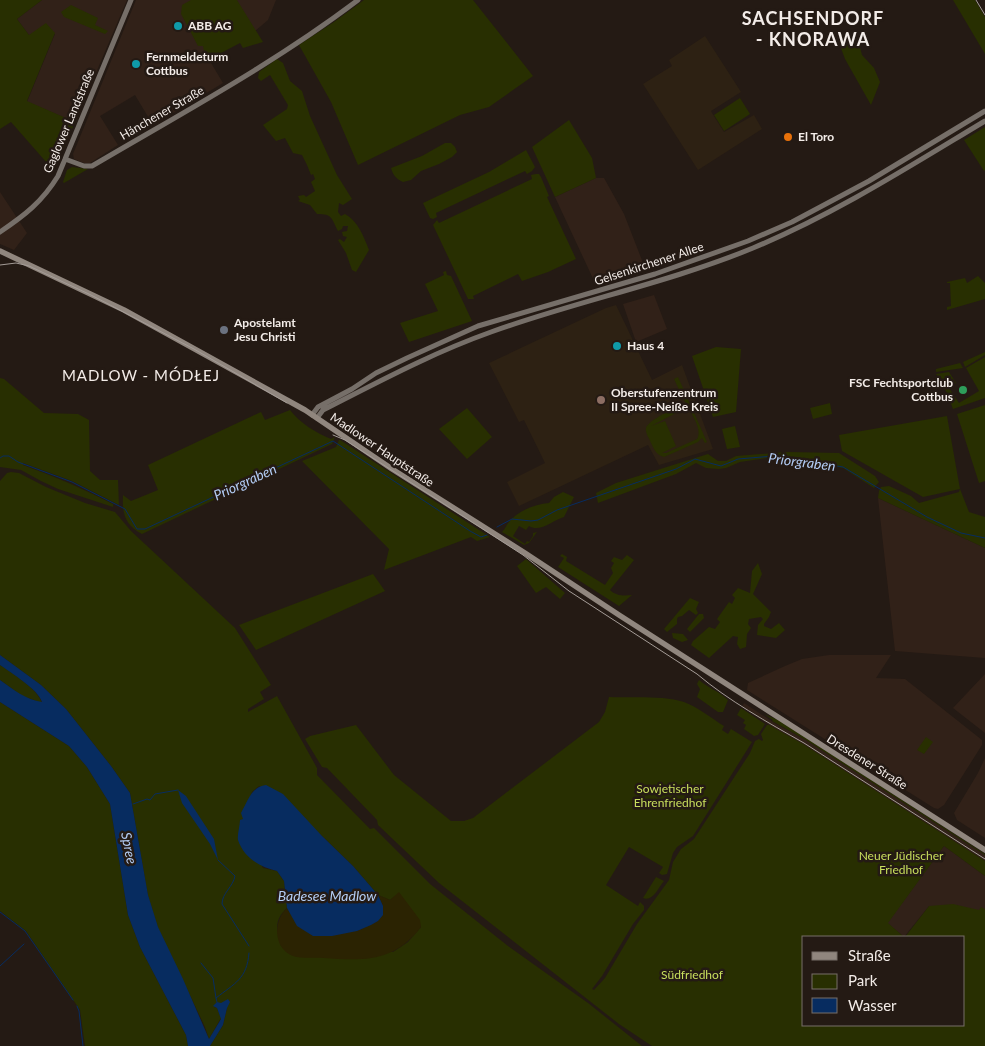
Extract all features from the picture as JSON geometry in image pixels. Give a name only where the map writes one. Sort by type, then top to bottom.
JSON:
[{"type":"main road","name":"Gaglower Landstraße","points":[[0,232],[38,204],[51,186],[64,160],[131,0]]},
{"type":"main road","name":"Hänchener Straße","points":[[64,160],[84,166],[92,166],[292,46],[332,20],[358,0]]},
{"type":"main road","name":"Gelsenkirchener Allee","points":[[314,417],[318,407],[352,389],[376,373],[478,326],[655,274],[748,241],[792,222],[869,181],[985,111]]},
{"type":"main road","name":"Gelsenkirchener Allee","points":[[314,417],[323,410],[380,380],[447,349],[491,332],[670,278],[778,237],[872,188],[985,121]]},
{"type":"main road","name":"Madlower Hauptstraße","points":[[0,251],[124,310],[260,384],[526,553],[738,692]]},
{"type":"main road","name":"Dresdener Straße","points":[[738,692],[985,850]]},
{"type":"shaded area","points":[[42,0],[127,0],[75,122],[27,102],[55,34],[29,35],[17,19]]},
{"type":"shaded area","points":[[136,0],[276,0],[268,20],[255,31],[208,58],[223,83],[153,125],[135,95],[100,116],[118,145],[90,163],[84,163],[74,159],[73,154]]},
{"type":"shaded area","points":[[705,36],[741,92],[711,111],[712,113],[724,132],[754,115],[762,129],[698,170],[643,84],[672,66],[669,60]]},
{"type":"shaded area","points":[[596,178],[604,178],[624,214],[645,268],[596,285],[555,197]]},
{"type":"shaded area","points":[[0,192],[27,233],[14,250],[0,244]]},
{"type":"shaded area","points":[[654,295],[667,329],[636,342],[623,304]]},
{"type":"shaded area","name":"Oberstufenzentrum II Spree-Neiße Kreis","points":[[616,305],[652,380],[682,365],[713,449],[659,465],[648,445],[519,506],[507,482],[545,463],[524,420],[519,422],[489,363]]},
{"type":"shaded area","points":[[878,498],[985,548],[985,658],[895,651]]},
{"type":"shaded area","points":[[829,655],[891,655],[876,678],[905,679],[982,740],[982,745],[944,805],[938,809],[934,808],[747,690],[748,683],[785,666],[802,659]]},
{"type":"shaded area","points":[[985,674],[985,733],[953,708]]},
{"type":"shaded area","points":[[744,703],[776,724],[806,740],[985,855],[985,861],[803,744],[774,728],[742,707]]},
{"type":"shaded area","points":[[985,758],[985,838],[957,820],[954,813]]},
{"type":"shaded area","points":[[944,846],[985,876],[985,913],[929,906],[905,936],[887,923]]},
{"type":"green space","points":[[0,0],[42,0],[17,19],[29,35],[46,23],[55,33],[27,101],[75,122],[54,171],[11,122],[0,129]]},
{"type":"green space","points":[[191,0],[237,0],[263,42],[243,48],[240,43],[206,61],[203,46],[198,46],[181,14],[182,5]]},
{"type":"green space","points":[[364,0],[473,0],[533,76],[489,107],[460,115],[358,165],[331,102],[299,45]]},
{"type":"green space","points":[[953,0],[975,0],[985,17],[985,54]]},
{"type":"green space","points":[[71,5],[98,18],[95,25],[108,31],[105,34],[64,17],[61,12]]},
{"type":"green space","points":[[858,40],[862,55],[874,68],[880,82],[871,105],[845,59],[839,43],[847,44]]},
{"type":"green space","points":[[277,59],[283,63],[290,81],[302,91],[310,116],[337,175],[352,199],[343,205],[339,203],[338,212],[341,216],[345,214],[354,221],[369,250],[356,272],[352,270],[346,253],[338,240],[340,239],[344,242],[347,237],[343,236],[342,232],[347,231],[348,226],[343,226],[338,231],[329,216],[317,214],[310,205],[298,201],[300,200],[298,196],[304,195],[306,197],[315,191],[311,182],[315,179],[313,174],[311,175],[302,155],[293,153],[285,138],[276,141],[263,125],[287,109],[288,105],[270,75],[261,81],[258,78],[259,72]]},
{"type":"green space","points":[[740,98],[750,114],[724,131],[714,115]]},
{"type":"green space","points":[[569,120],[592,158],[596,178],[555,197],[532,147]]},
{"type":"green space","points":[[985,127],[985,170],[984,171],[964,140]]},
{"type":"green space","points":[[445,143],[451,143],[455,147],[457,152],[452,157],[421,171],[411,180],[403,182],[394,175],[391,168],[422,156]]},
{"type":"green space","points":[[526,150],[535,167],[532,171],[527,174],[525,171],[436,213],[437,217],[433,219],[430,218],[423,203],[489,172]]},
{"type":"green space","points":[[72,167],[88,169],[64,183],[67,170]]},
{"type":"green space","points":[[539,174],[549,196],[547,197],[576,259],[522,281],[518,274],[473,296],[474,299],[468,299],[433,225],[437,220],[439,223],[532,179],[531,175]]},
{"type":"green space","points":[[446,271],[447,275],[451,276],[472,321],[409,342],[400,323],[438,311],[425,284],[444,275],[443,272]]},
{"type":"green space","points":[[978,276],[985,283],[985,299],[947,310],[947,307],[951,306],[950,283],[947,282],[965,278],[967,283]]},
{"type":"green space","points":[[716,347],[741,349],[736,412],[713,417],[692,356]]},
{"type":"green space","points":[[985,352],[985,355],[965,367],[963,362]]},
{"type":"green space","points":[[985,357],[985,398],[953,409],[947,393],[936,374],[949,372],[956,383],[949,388],[959,403],[979,391],[966,368]]},
{"type":"green space","points":[[960,363],[963,368],[936,372],[936,369]]},
{"type":"green space","points":[[678,377],[707,442],[705,443],[702,438],[698,442],[664,457],[654,450],[646,428],[652,421],[664,414],[687,406],[674,379]],"holes":[[[684,409],[690,410],[699,432],[697,439],[662,453],[676,446],[665,421],[651,426]]]},
{"type":"green space","points":[[0,378],[4,379],[44,413],[78,414],[89,420],[90,471],[100,480],[118,480],[119,505],[72,481],[23,463],[23,465],[102,498],[113,504],[113,507],[58,489],[21,470],[0,467]]},
{"type":"green space","points":[[830,403],[832,414],[813,419],[810,408]]},
{"type":"green space","points":[[985,405],[985,481],[979,483],[957,414]]},
{"type":"green space","points":[[467,408],[492,437],[467,459],[439,429]]},
{"type":"green space","points":[[290,410],[314,431],[331,439],[335,437],[332,444],[142,534],[128,523],[123,508],[123,495],[131,501],[158,490],[148,465],[261,412],[265,420]]},
{"type":"green space","points":[[947,416],[960,489],[923,497],[842,451],[839,435]]},
{"type":"green space","points":[[735,426],[740,447],[727,449],[722,429]]},
{"type":"green space","points":[[339,440],[490,537],[477,541],[471,537],[384,570],[389,549],[302,461],[336,447]]},
{"type":"green space","points":[[788,452],[839,453],[875,476],[879,482],[874,488],[843,468],[775,457],[740,462],[719,469],[706,468],[696,463],[676,474],[598,503],[596,493],[616,483],[708,454],[718,461],[726,461],[736,456]]},
{"type":"green space","points":[[7,473],[19,473],[46,487],[85,503],[115,512],[131,531],[235,628],[271,685],[260,692],[264,699],[248,709],[248,712],[277,696],[317,768],[317,775],[370,829],[374,828],[430,884],[508,946],[588,1003],[642,1046],[210,1046],[223,1025],[227,1008],[221,1003],[214,1007],[217,1008],[221,1018],[209,1039],[158,928],[148,896],[130,793],[66,709],[41,685],[0,655],[0,481]],"holes":[[[259,786],[322,836],[353,866],[378,895],[390,900],[399,893],[421,927],[408,942],[393,952],[281,946],[277,926],[280,917],[287,908],[284,881],[277,871],[263,868],[240,821],[243,819],[252,792]]]},
{"type":"green space","points":[[889,486],[911,496],[919,503],[959,492],[960,489],[969,512],[985,517],[985,548],[878,498],[881,487]]},
{"type":"green space","points":[[563,492],[574,497],[564,517],[538,528],[529,526],[526,530],[519,526],[513,536],[525,544],[527,541],[529,542],[533,533],[537,532],[529,543],[524,545],[502,532],[508,523],[522,511],[549,503],[554,497]]},
{"type":"green space","points":[[562,554],[567,557],[566,561],[605,585],[613,573],[611,568],[614,563],[611,561],[614,557],[622,560],[627,555],[634,560],[610,590],[620,595],[632,595],[619,606],[558,567],[564,558],[560,556]]},
{"type":"green space","points":[[526,559],[565,593],[560,599],[546,587],[536,593],[517,566]]},
{"type":"green space","points":[[758,563],[762,574],[753,594],[771,612],[764,626],[771,629],[779,623],[785,630],[776,638],[757,635],[758,625],[763,619],[761,617],[749,619],[748,624],[751,628],[747,634],[746,647],[740,649],[737,644],[738,637],[733,636],[709,658],[691,645],[693,641],[709,627],[715,629],[720,622],[717,619],[729,602],[732,604],[735,598],[732,595],[738,588],[750,593],[752,571]]},
{"type":"green space","points":[[373,574],[385,591],[256,650],[239,625]]},
{"type":"green space","points":[[690,598],[699,602],[696,609],[698,613],[696,615],[689,610],[678,617],[677,624],[667,632],[664,629]]},
{"type":"green space","points":[[699,614],[703,614],[704,618],[690,632],[687,629]]},
{"type":"green space","points":[[672,633],[683,634],[688,640],[682,642],[673,638]]},
{"type":"green space","points":[[0,665],[30,687],[42,703],[22,696],[0,680]]},
{"type":"green space","points":[[699,680],[728,700],[723,712],[718,712],[697,697],[700,689],[697,684]]},
{"type":"green space","points":[[609,697],[676,700],[689,704],[724,726],[722,730],[728,734],[731,729],[752,742],[693,836],[677,847],[673,853],[667,874],[662,875],[659,873],[663,867],[629,847],[606,885],[638,906],[640,902],[644,906],[644,910],[592,989],[594,990],[605,978],[637,924],[669,880],[673,862],[681,849],[694,839],[750,753],[755,741],[763,740],[761,734],[769,725],[803,744],[985,861],[985,876],[944,846],[888,923],[903,936],[802,936],[802,1026],[965,1026],[965,936],[906,936],[929,906],[953,904],[979,910],[981,907],[985,909],[985,1046],[652,1046],[619,1024],[439,883],[378,825],[377,820],[327,768],[322,767],[305,739],[310,736],[356,725],[394,775],[451,821],[464,821],[473,818],[599,722],[605,712]]},
{"type":"green space","points":[[0,702],[69,746],[87,767],[110,804],[128,915],[140,947],[186,1035],[188,1046],[85,1046],[80,1010],[26,931],[0,911]]},
{"type":"green space","points":[[741,708],[765,724],[758,735],[754,736],[744,729],[746,725],[743,723],[745,720],[737,715]]},
{"type":"green space","points":[[764,714],[778,720],[985,855],[806,740],[772,721]]},
{"type":"green space","points":[[926,737],[933,742],[924,754],[917,750]]},
{"type":"green space","points":[[656,877],[664,881],[655,894],[647,899],[643,898]]},
{"type":"sand","points":[[399,892],[420,920],[421,927],[411,939],[389,953],[366,959],[300,957],[286,952],[279,941],[277,927],[282,913],[287,908],[290,913],[357,931],[378,921],[383,906],[378,895],[390,900]]},
{"type":"water","name":"Spree","points":[[0,655],[41,685],[66,709],[130,793],[148,895],[158,927],[209,1039],[221,1019],[217,1008],[213,1006],[217,1002],[221,1003],[228,999],[230,1002],[223,1025],[210,1046],[188,1046],[186,1035],[140,947],[128,915],[110,804],[87,767],[69,746],[0,702],[0,680],[25,697],[42,702],[30,687],[0,665]]},
{"type":"water","name":"Badesee Madlow","points":[[266,785],[283,794],[353,866],[378,895],[383,906],[383,915],[378,921],[357,931],[332,936],[313,936],[297,926],[287,908],[284,881],[277,871],[265,867],[248,857],[238,840],[240,820],[243,819],[241,813],[248,799],[253,792]]},
{"type":"water","points":[[178,790],[186,796],[214,839],[218,860],[210,844],[182,803]]},
{"type":"waterway","name":"Priorgraben","points":[[0,458],[9,456],[18,462],[72,482],[125,509],[137,529],[145,529],[333,441],[470,531],[481,537],[487,535]]},
{"type":"waterway","name":"Priorgraben","points":[[497,527],[512,519],[538,520],[557,510],[676,469],[695,459],[721,466],[738,459],[774,456],[843,467],[927,517],[961,533],[985,538]]},
{"type":"waterway","points":[[133,804],[147,799],[150,800],[155,794],[178,790]]},
{"type":"waterway","points":[[218,860],[235,876],[222,900],[222,904],[249,946]]},
{"type":"waterway","points":[[0,912],[25,931],[73,1000]]},
{"type":"waterway","points":[[0,966],[24,944]]},
{"type":"waterway","points":[[217,1002],[216,998],[243,975],[249,953]]},
{"type":"waterway","points":[[201,963],[213,978],[216,998]]},
{"type":"waterway","points":[[77,1006],[83,1046]]},
{"type":"tram line","points":[[976,0],[985,15]]},
{"type":"tram line","points":[[0,265],[16,263],[29,266],[91,295],[194,349],[287,403]]},
{"type":"tram line","points":[[333,435],[345,440],[523,555],[569,591],[697,674],[735,702],[804,743],[985,859]]},
{"type":"place","name":"ABB AG","points":[[178,26]]},
{"type":"place","name":"Fernmeldeturm Cottbus","points":[[136,64]]},
{"type":"place","name":"El Toro","points":[[788,137]]},
{"type":"place","name":"Apostelamt Jesu Christi","points":[[224,330]]},
{"type":"place","name":"Haus 4","points":[[617,346]]},
{"type":"place","name":"FSC Fechtsportclub Cottbus","points":[[963,390]]},
{"type":"place","name":"Oberstufenzentrum II Spree-Neiße Kreis","points":[[601,400]]},
{"type":"district","name":"SACHSENDORF - KNORAWA","points":[[813,29]]},
{"type":"district","name":"MADLOW - MÓDŁEJ","points":[[141,376]]},
{"type":"park label","name":"Sowjetischer Ehrenfriedhof","points":[[670,796]]},
{"type":"park label","name":"Neuer Jüdischer Friedhof","points":[[901,863]]},
{"type":"park label","name":"Südfriedhof","points":[[692,975]]}]
